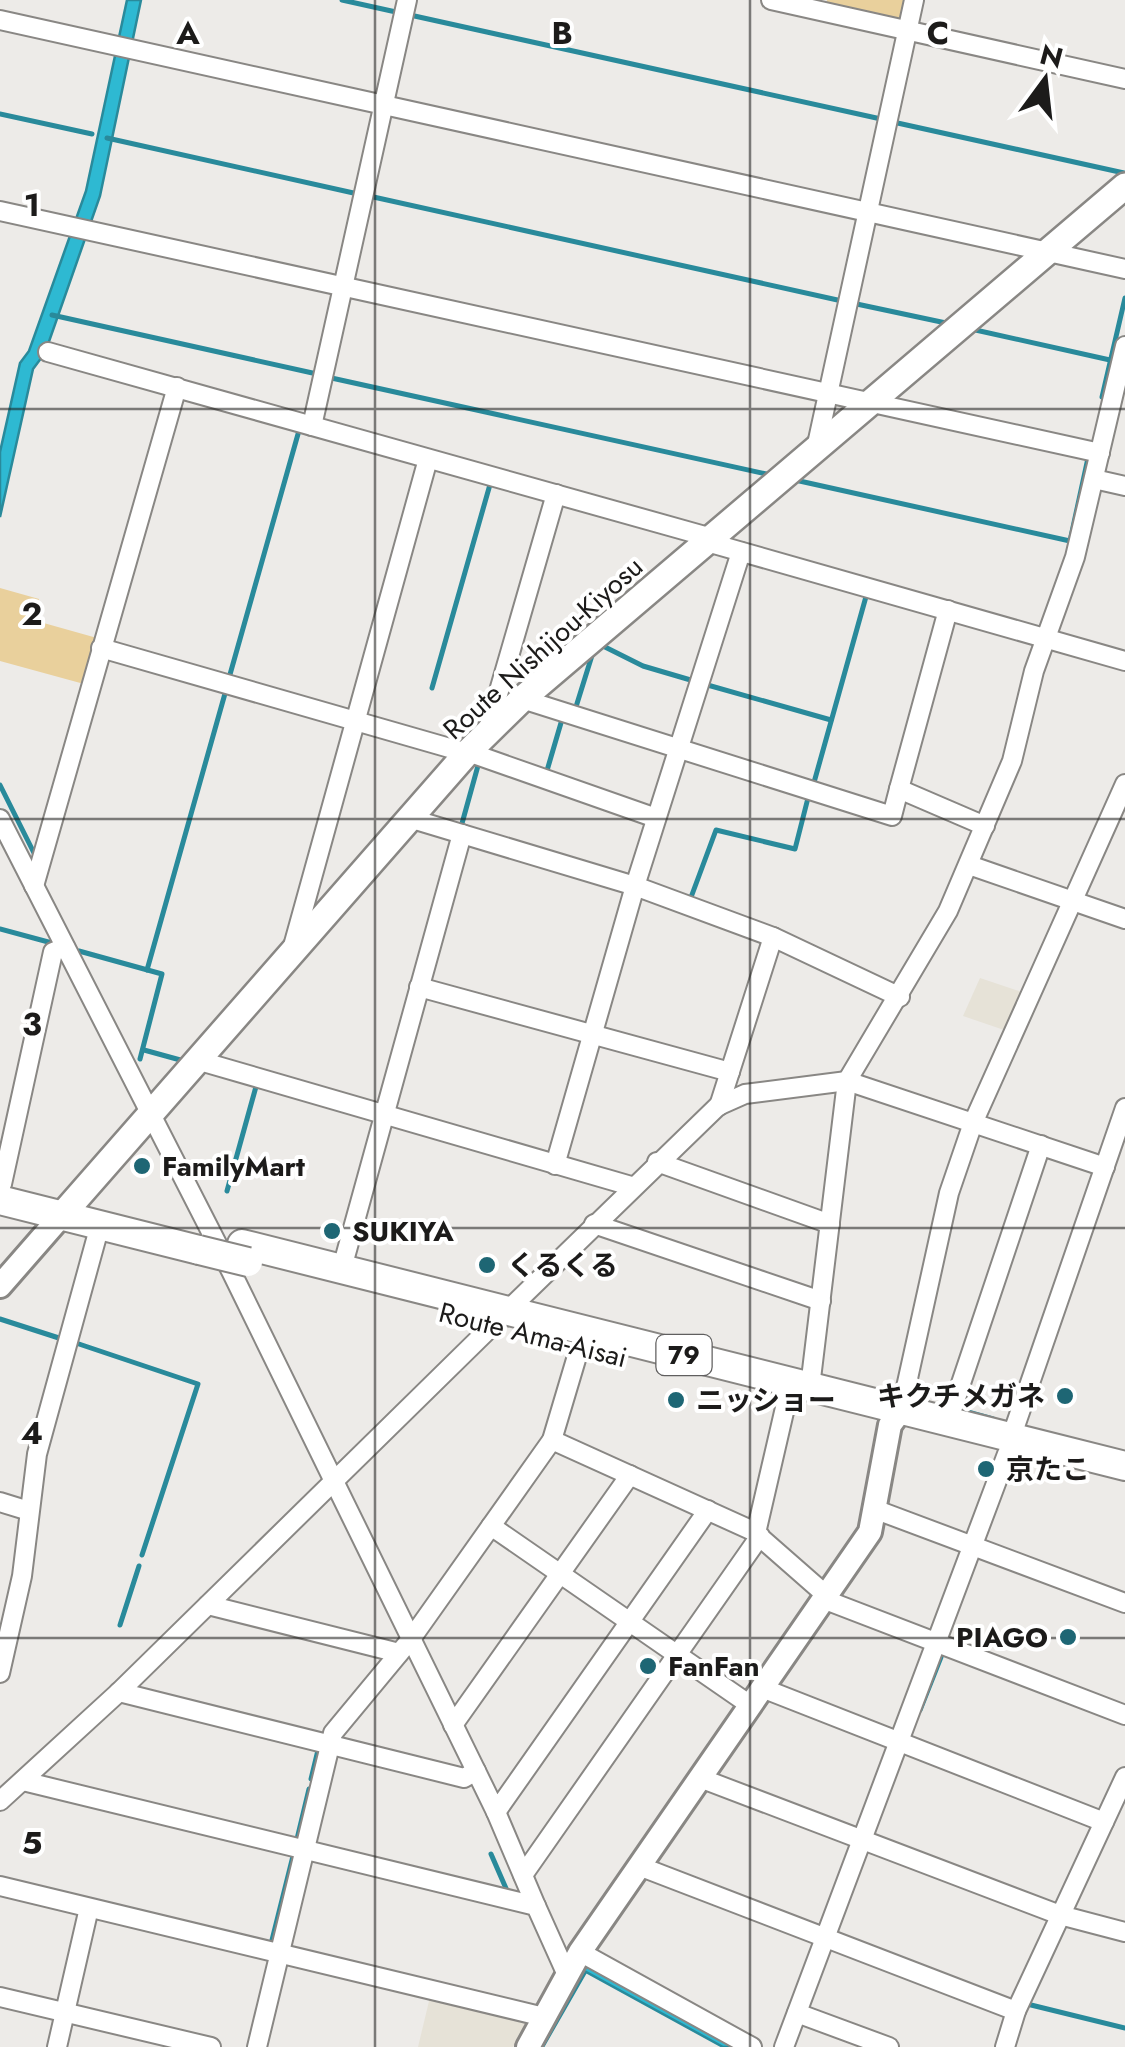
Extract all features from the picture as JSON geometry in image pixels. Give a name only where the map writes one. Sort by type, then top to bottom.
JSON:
[{"type":"main road","name":"Route Nishijou-Kiyosu","points":[[69,1209],[474,746],[522,699],[1125,186]]},
{"type":"main road","name":"Route Ama-Aisai","points":[[1,1189],[1009,1446],[1125,1466]]},
{"type":"main road","name":"Route Ama-Aisai","points":[[69,1209],[100,1225],[196,1241]]},
{"type":"main road","name":"Route Ama-Aisai","points":[[245,1253],[342,1268],[580,1346],[799,1393]]},
{"type":"main road","name":"Route Ama-Aisai","points":[[896,1418],[948,1422],[1125,1484]]},
{"type":"street","points":[[312,426],[407,0]]},
{"type":"street","points":[[771,0],[1125,79]]},
{"type":"street","points":[[816,449],[914,0]]},
{"type":"street","points":[[0,20],[1125,269]]},
{"type":"street","points":[[0,211],[1100,453]]},
{"type":"street","points":[[523,1876],[758,1535],[821,1300],[847,1081],[900,997],[969,865],[1012,761],[1046,638],[1076,557],[1125,346]]},
{"type":"street","points":[[48,352],[556,494],[740,552],[1125,661]]},
{"type":"street","points":[[34,886],[177,387]]},
{"type":"street","points":[[290,958],[352,722],[428,459]]},
{"type":"street","points":[[1094,479],[1125,486]]},
{"type":"street","points":[[474,746],[556,494]]},
{"type":"street","points":[[555,1164],[635,886],[740,552]]},
{"type":"street","points":[[522,699],[892,816],[948,610]]},
{"type":"street","points":[[100,648],[352,722],[474,746],[656,818]]},
{"type":"street","points":[[528,2047],[580,1952],[870,1532],[949,1193],[974,1123],[1125,784]]},
{"type":"street","points":[[899,789],[985,826]]},
{"type":"street","points":[[412,819],[635,886],[773,936],[900,997]]},
{"type":"street","points":[[0,820],[334,1482],[405,1646],[453,1724],[568,1976]]},
{"type":"street","points":[[342,1268],[462,834]]},
{"type":"street","points":[[969,865],[1125,919]]},
{"type":"street","points":[[719,1106],[773,936]]},
{"type":"street","points":[[1,1189],[53,952],[65,947]]},
{"type":"street","points":[[419,987],[730,1072]]},
{"type":"street","points":[[200,1062],[631,1186]]},
{"type":"street","points":[[0,1801],[119,1692],[631,1186],[719,1106],[745,1094],[847,1081],[1105,1167]]},
{"type":"street","points":[[784,2047],[973,1546],[1125,1108]]},
{"type":"street","points":[[948,1422],[1041,1146]]},
{"type":"street","points":[[658,1162],[830,1224]]},
{"type":"street","points":[[0,1286],[69,1209]]},
{"type":"street","points":[[594,1224],[821,1300]]},
{"type":"street","points":[[0,1673],[22,1576],[38,1454],[100,1225]]},
{"type":"street","points":[[257,2047],[333,1733],[405,1646],[552,1440],[580,1346]]},
{"type":"street","points":[[552,1440],[758,1535],[824,1597],[1125,1715]]},
{"type":"street","points":[[453,1724],[630,1475]]},
{"type":"street","points":[[0,1502],[30,1510]]},
{"type":"street","points":[[874,1509],[1125,1603]]},
{"type":"street","points":[[496,1812],[708,1510]]},
{"type":"street","points":[[491,1526],[677,1655],[756,1697],[899,1742],[1104,1822]]},
{"type":"street","points":[[208,1605],[405,1646]]},
{"type":"street","points":[[119,1692],[464,1778],[476,1771]]},
{"type":"street","points":[[700,1778],[1060,1915],[1125,1932]]},
{"type":"street","points":[[24,1780],[536,1906]]},
{"type":"street","points":[[1004,2047],[1016,2011],[1122,1788]]},
{"type":"street","points":[[639,1866],[1016,2011]]},
{"type":"street","points":[[0,1886],[544,2017]]},
{"type":"street","points":[[57,2047],[89,1908]]},
{"type":"street","points":[[580,1952],[752,2047]]},
{"type":"street","points":[[0,1998],[211,2047]]},
{"type":"street","points":[[797,2013],[889,2047]]},
{"type":"shaded area","points":[[827,0],[909,0],[904,23],[825,8]]},
{"type":"shaded area","points":[[0,588],[39,599],[33,620],[97,638],[84,684],[0,661]]},
{"type":"shaded area","points":[[980,978],[1025,993],[1007,1031],[963,1016]]},
{"type":"shaded area","points":[[430,1997],[524,2020],[526,2025],[513,2047],[418,2047]]},
{"type":"water","points":[[127,0],[141,0],[100,196],[45,353],[33,369],[0,517],[0,452],[20,363],[29,351],[86,191]]},
{"type":"water","points":[[583,1961],[738,2047],[723,2047],[586,1972],[543,2047],[535,2047]]},
{"type":"waterway","points":[[342,0],[396,12]]},
{"type":"waterway","points":[[410,15],[881,119]]},
{"type":"waterway","points":[[0,114],[92,134]]},
{"type":"waterway","points":[[893,122],[1124,173]]},
{"type":"waterway","points":[[107,138],[358,194]]},
{"type":"waterway","points":[[369,196],[842,301]]},
{"type":"waterway","points":[[1102,397],[1125,298]]},
{"type":"waterway","points":[[852,303],[946,323]]},
{"type":"waterway","points":[[52,315],[317,374]]},
{"type":"waterway","points":[[971,329],[1110,360]]},
{"type":"waterway","points":[[327,377],[771,475]]},
{"type":"waterway","points":[[229,678],[300,427]]},
{"type":"waterway","points":[[795,480],[1070,541],[1088,458]]},
{"type":"waterway","points":[[432,688],[491,481]]},
{"type":"waterway","points":[[813,786],[867,593]]},
{"type":"waterway","points":[[575,710],[594,649],[601,645],[643,666],[694,681]]},
{"type":"waterway","points":[[704,684],[831,720]]},
{"type":"waterway","points":[[147,970],[226,690]]},
{"type":"waterway","points":[[546,774],[563,716]]},
{"type":"waterway","points":[[461,827],[479,762]]},
{"type":"waterway","points":[[0,785],[36,857]]},
{"type":"waterway","points":[[690,900],[716,830],[795,849],[809,794]]},
{"type":"waterway","points":[[0,929],[52,943]]},
{"type":"waterway","points":[[79,951],[162,974],[140,1059]]},
{"type":"waterway","points":[[144,1050],[184,1061]]},
{"type":"waterway","points":[[227,1191],[257,1083]]},
{"type":"waterway","points":[[0,1319],[62,1339]]},
{"type":"waterway","points":[[76,1343],[198,1384],[142,1555]]},
{"type":"waterway","points":[[957,1409],[993,1419]]},
{"type":"waterway","points":[[120,1625],[139,1566]]},
{"type":"waterway","points":[[920,1710],[941,1657]]},
{"type":"waterway","points":[[311,1779],[318,1750]]},
{"type":"waterway","points":[[297,1839],[309,1789]]},
{"type":"waterway","points":[[491,1854],[508,1893]]},
{"type":"waterway","points":[[271,1944],[293,1856]]},
{"type":"waterway","points":[[1027,2004],[1125,2028]]},
{"type":"place","name":"FamilyMart","points":[[142,1166]]},
{"type":"place","name":"SUKIYA","points":[[332,1231]]},
{"type":"place","name":"くるくる","points":[[487,1265]]},
{"type":"place","name":"キクチメガネ","points":[[1065,1396]]},
{"type":"place","name":"ニッショー","points":[[676,1400]]},
{"type":"place","name":"京たこ","points":[[986,1469]]},
{"type":"place","name":"PIAGO","points":[[1068,1637]]},
{"type":"place","name":"FanFan","points":[[648,1666]]}]
